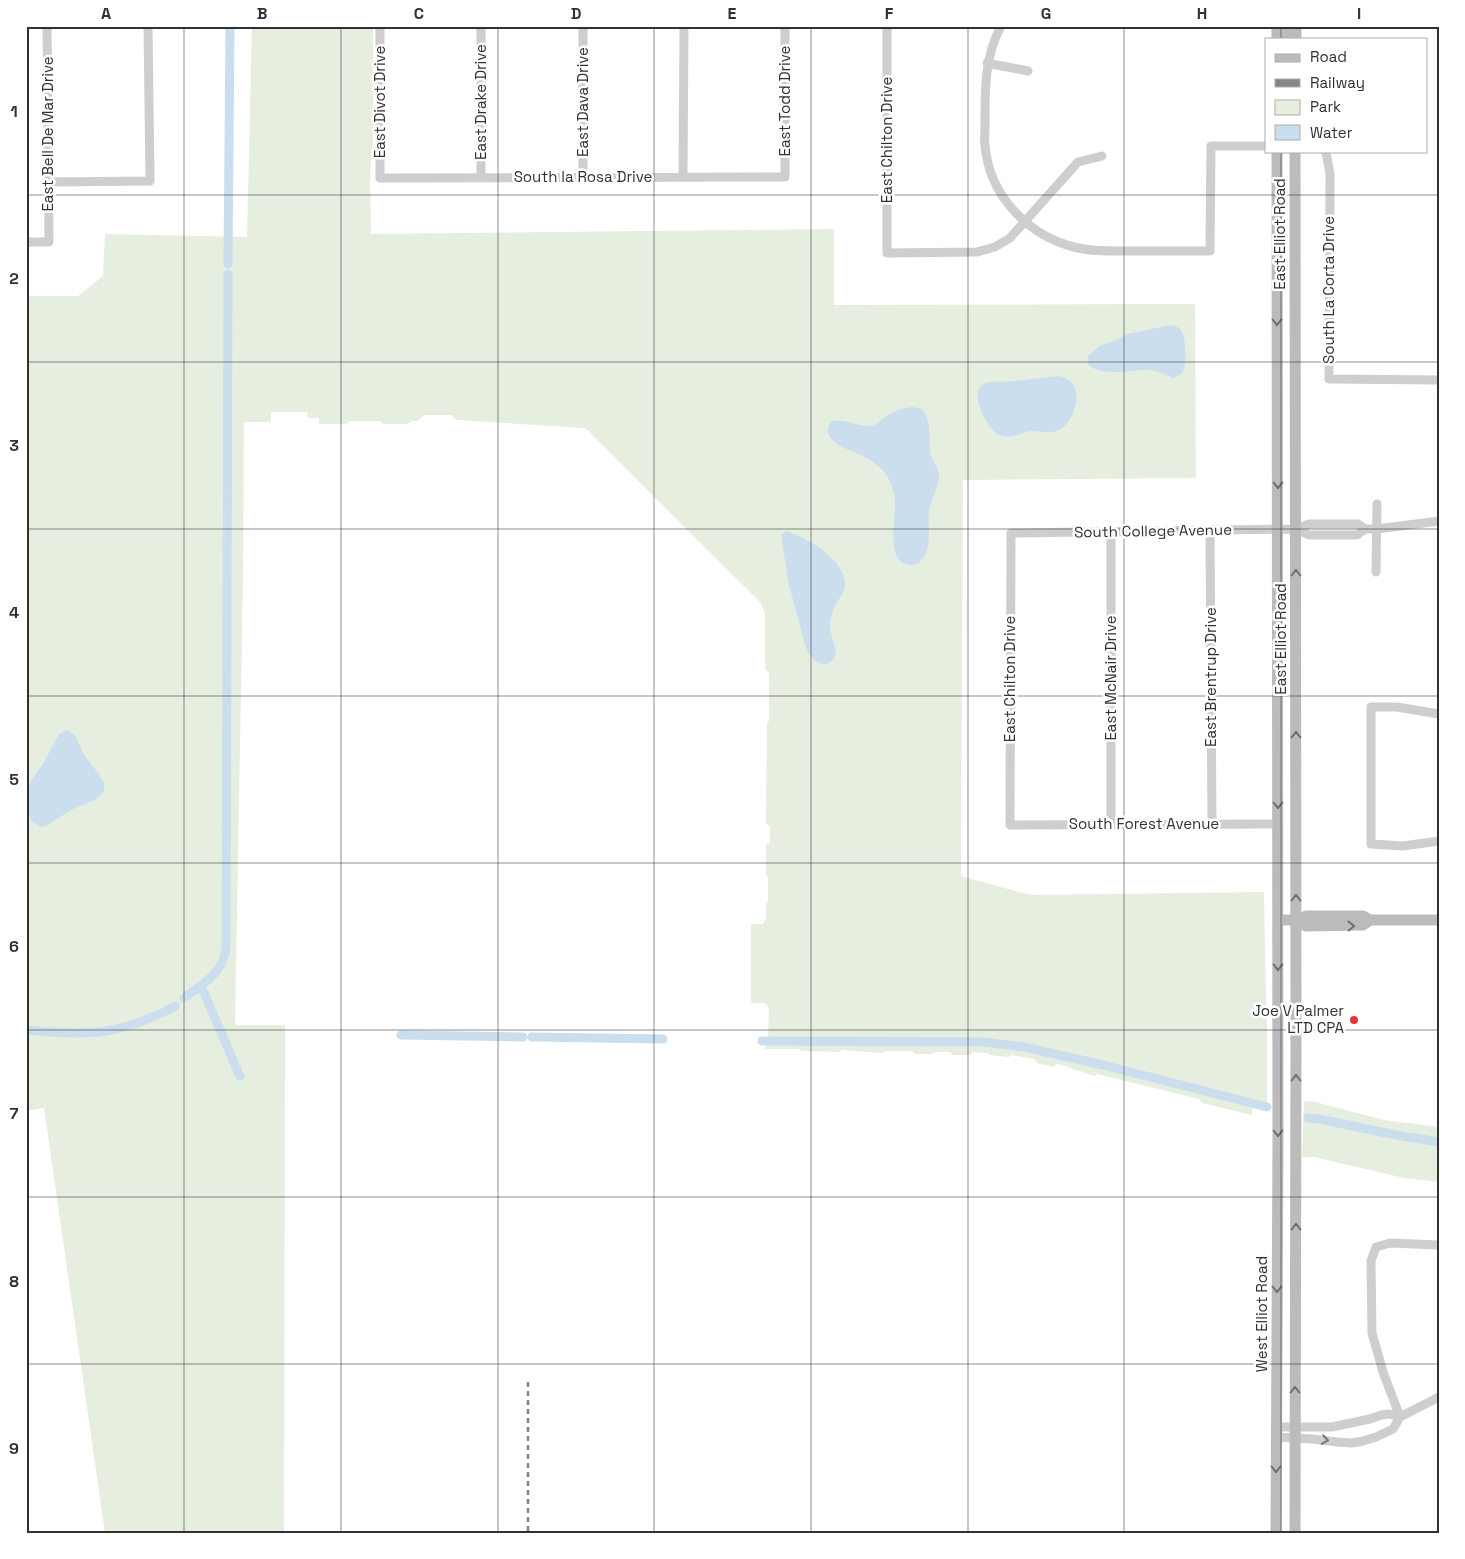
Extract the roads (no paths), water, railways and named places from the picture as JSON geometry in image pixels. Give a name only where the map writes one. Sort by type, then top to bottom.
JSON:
[{"type":"main road","name":"East Elliot Road","points":[[1277,152],[1278,1096]]},
{"type":"main road","name":"East Elliot Road","points":[[1294,1433],[1296,1126],[1295,152]]},
{"type":"main road","points":[[1278,431],[1296,431]]},
{"type":"main road","points":[[1278,920],[1296,920],[1309,926],[1363,926],[1370,920],[1439,920]]},
{"type":"main road","name":"West Elliot Road","points":[[1276,1533],[1278,1096]]},
{"type":"main road","points":[[1294,1433],[1295,1533]]},
{"type":"street","name":"East Bell De Mar Drive","points":[[26,242],[49,242],[47,26]]},
{"type":"street","points":[[48,182],[150,181],[148,26]]},
{"type":"street","name":"East Divot Drive","points":[[380,26],[380,178]]},
{"type":"street","name":"East Drake Drive","points":[[481,26],[481,177]]},
{"type":"street","name":"East Dava Drive","points":[[582,177],[583,26]]},
{"type":"street","points":[[683,177],[684,26]]},
{"type":"street","name":"East Todd Drive","points":[[785,26],[785,177]]},
{"type":"street","name":"East Chilton Drive","points":[[887,26],[887,253],[978,252],[995,247],[1010,238],[1025,222]]},
{"type":"street","points":[[1001,26],[995,37],[987,63],[984,85],[984,146],[990,170],[1002,196],[1017,216],[1049,239],[1077,248],[1098,251],[1210,251],[1211,146],[1265,146]]},
{"type":"street","points":[[987,63],[1028,71]]},
{"type":"street","name":"South La Corta Drive","points":[[1326,152],[1330,174],[1329,379],[1439,380]]},
{"type":"street","points":[[1025,222],[1078,162],[1102,156]]},
{"type":"street","name":"South la Rosa Drive","points":[[380,178],[785,177]]},
{"type":"street","points":[[1376,572],[1377,504]]},
{"type":"street","name":"South College Avenue","points":[[1296,529],[1309,535],[1357,535],[1365,529],[1439,521]]},
{"type":"street","name":"South College Avenue","points":[[1011,533],[1296,529],[1309,524],[1358,524],[1365,529]]},
{"type":"street","points":[[1339,524],[1339,535]]},
{"type":"street","name":"East Brentrup Drive","points":[[1210,530],[1212,824]]},
{"type":"street","name":"East McNair Drive","points":[[1111,531],[1111,824]]},
{"type":"street","name":"East Chilton Drive","points":[[1010,825],[1011,533]]},
{"type":"street","points":[[1439,714],[1398,707],[1371,707],[1371,844],[1402,846],[1439,841]]},
{"type":"street","name":"South Forest Avenue","points":[[1010,825],[1278,824]]},
{"type":"street","points":[[1400,1417],[1383,1372],[1372,1333],[1371,1261],[1376,1247],[1390,1243],[1439,1245]]},
{"type":"street","points":[[1294,1433],[1313,1439],[1337,1442],[1352,1443],[1363,1441],[1393,1429],[1400,1417],[1439,1397]]},
{"type":"street","points":[[1276,1432],[1294,1433],[1346,1425],[1389,1414],[1400,1417]]},
{"type":"water","points":[[1170,325],[1181,330],[1185,344],[1184,367],[1182,372],[1173,378],[1150,370],[1101,371],[1088,364],[1088,356],[1099,346],[1128,334]]},
{"type":"water","points":[[1059,376],[1066,378],[1074,386],[1076,400],[1069,421],[1059,430],[1053,432],[1030,431],[1009,437],[999,435],[990,427],[979,405],[978,391],[983,384]]},
{"type":"water","points":[[913,407],[922,409],[926,415],[929,426],[931,456],[938,470],[939,477],[929,510],[929,539],[926,553],[918,563],[910,565],[903,563],[895,552],[893,534],[895,501],[892,486],[887,476],[871,461],[836,443],[828,433],[828,427],[832,421],[837,420],[870,426],[894,412]]},
{"type":"water","points":[[786,531],[814,544],[824,551],[840,568],[844,577],[844,591],[834,608],[830,622],[830,630],[836,653],[835,658],[824,665],[813,659],[806,648],[789,585],[781,535]]},
{"type":"water","points":[[67,730],[75,735],[83,753],[104,782],[104,792],[95,800],[71,810],[46,826],[41,827],[32,822],[26,807],[26,791],[59,734]]},
{"type":"waterway","points":[[228,264],[230,26]]},
{"type":"waterway","points":[[184,998],[211,978],[224,958],[226,949],[228,274]]},
{"type":"waterway","points":[[201,986],[240,1076]]},
{"type":"waterway","points":[[26,1030],[67,1033],[103,1032],[137,1023],[175,1006]]},
{"type":"waterway","points":[[401,1035],[523,1037]]},
{"type":"waterway","points":[[532,1037],[663,1039]]},
{"type":"waterway","points":[[762,1041],[985,1042],[1024,1047],[1267,1107]]},
{"type":"waterway","points":[[1308,1118],[1439,1142]]},
{"type":"railway","points":[[528,1382],[528,1533]]},
{"type":"place","name":"Joe V Palmer LTD CPA","points":[[1354,1020]]}]
